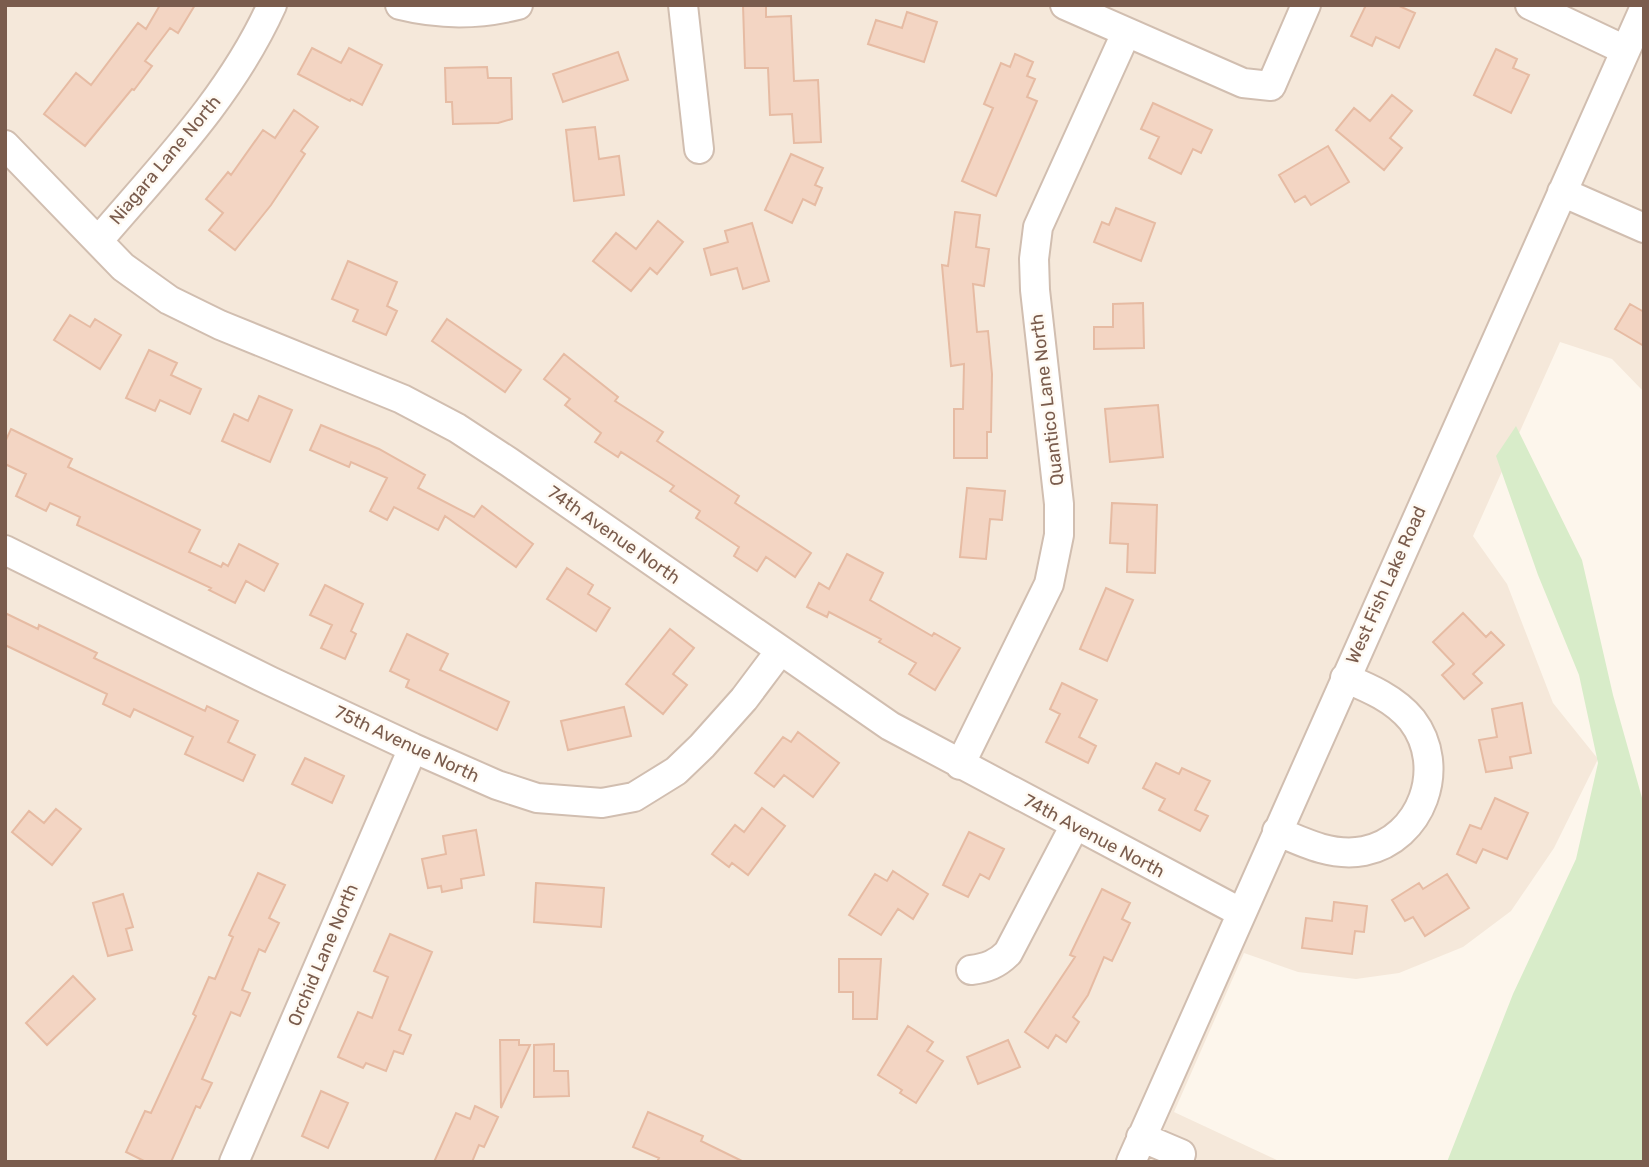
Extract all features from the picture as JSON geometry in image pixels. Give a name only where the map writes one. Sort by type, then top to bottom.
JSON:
[{"type":"street","name":"Niagara Lane North","points":[[98,241],[209,111],[256,39],[272,5]]},
{"type":"street","points":[[400,5],[423,11],[467,14],[518,5]]},
{"type":"street","points":[[683,5],[699,149]]},
{"type":"street","points":[[1065,5],[1242,83],[1271,86],[1306,5]]},
{"type":"street","points":[[1530,5],[1625,50]]},
{"type":"street","name":"West Fish Lake Road","points":[[1136,1149],[1644,9]]},
{"type":"street","name":"Quantico Lane North","points":[[960,765],[1032,621],[1049,584],[1055,561],[1059,535],[1059,504],[1035,290],[1034,259],[1038,226],[1126,33]]},
{"type":"street","name":"74th Avenue North","points":[[5,145],[57,202],[123,267],[169,300],[220,325],[401,399],[457,428],[890,726],[1240,912]]},
{"type":"street","points":[[1562,192],[1644,228]]},
{"type":"street","name":"75th Avenue North","points":[[5,550],[270,681],[413,748],[497,785],[537,798],[603,803],[634,797],[676,771],[702,746],[744,699],[780,651]]},
{"type":"street","points":[[1277,831],[1307,845],[1334,852],[1362,852],[1380,846],[1398,835],[1414,819],[1424,800],[1429,773],[1425,745],[1411,720],[1378,692],[1345,678]]},
{"type":"street","name":"Orchid Lane North","points":[[234,1162],[413,748]]},
{"type":"street","points":[[971,970],[984,969],[998,963],[1008,953],[1075,825]]},
{"type":"street","points":[[1136,1149],[1181,1154],[1178,1162]]},
{"type":"shaded area","points":[[5,5],[1644,5],[1644,392],[1612,359],[1560,342],[1473,536],[1507,584],[1553,703],[1598,759],[1554,848],[1511,911],[1463,947],[1399,973],[1356,979],[1298,972],[1244,953],[1174,1112],[1281,1162],[5,1162]]},
{"type":"green space","points":[[1516,426],[1582,560],[1613,695],[1644,805],[1644,1162],[1447,1162],[1513,994],[1576,859],[1598,763],[1579,675],[1538,575],[1496,456]]},
{"type":"building","points":[[160,5],[195,5],[178,33],[170,28],[145,61],[152,66],[85,146],[44,114],[76,73],[91,85],[138,23],[146,29]]},
{"type":"building","points":[[743,5],[766,5],[766,17],[791,16],[794,81],[818,80],[821,142],[794,143],[792,114],[770,115],[768,68],[745,68]]},
{"type":"building","points":[[1366,5],[1397,5],[1415,13],[1399,48],[1376,37],[1372,46],[1351,36]]},
{"type":"building","points":[[907,12],[937,22],[924,62],[868,44],[876,20],[902,28]]},
{"type":"building","points":[[312,48],[341,63],[349,48],[382,65],[362,105],[298,74]]},
{"type":"building","points":[[1496,49],[1517,59],[1513,68],[1529,75],[1511,113],[1474,95]]},
{"type":"building","points":[[618,52],[628,80],[563,102],[553,74]]},
{"type":"building","points":[[1015,54],[1033,62],[1027,76],[1035,79],[1027,97],[1037,101],[996,196],[962,181],[993,108],[984,104],[1001,63],[1010,67]]},
{"type":"building","points":[[487,67],[488,78],[511,78],[512,119],[498,123],[453,124],[452,102],[446,102],[445,68]]},
{"type":"building","points":[[1392,95],[1412,111],[1390,138],[1402,148],[1384,170],[1336,130],[1354,108],[1370,121]]},
{"type":"building","points":[[1153,103],[1212,130],[1201,153],[1193,149],[1181,174],[1149,158],[1159,137],[1141,129]]},
{"type":"building","points":[[294,110],[318,127],[301,151],[305,154],[271,205],[235,250],[209,230],[223,213],[206,199],[228,172],[231,175],[263,130],[275,138]]},
{"type":"building","points":[[595,127],[599,159],[619,156],[624,195],[574,201],[566,130]]},
{"type":"building","points":[[1328,146],[1349,182],[1311,205],[1305,196],[1295,202],[1279,175]]},
{"type":"building","points":[[791,154],[823,168],[815,185],[822,188],[815,205],[803,199],[792,223],[765,210]]},
{"type":"building","points":[[1116,208],[1155,223],[1141,261],[1094,242],[1102,222],[1109,225]]},
{"type":"building","points":[[955,212],[980,215],[976,247],[989,249],[984,286],[973,284],[977,332],[988,331],[992,374],[991,432],[987,432],[987,458],[954,458],[954,409],[963,409],[964,364],[951,366],[942,265],[948,266]]},
{"type":"building","points":[[658,221],[683,242],[657,274],[650,268],[631,291],[593,261],[616,233],[636,249]]},
{"type":"building","points":[[752,223],[769,281],[743,289],[737,268],[711,275],[704,249],[728,242],[725,231]]},
{"type":"building","points":[[348,261],[397,282],[387,306],[397,311],[386,335],[353,321],[358,310],[332,299]]},
{"type":"building","points":[[1143,303],[1144,348],[1094,349],[1094,327],[1113,327],[1113,304]]},
{"type":"building","points":[[1630,304],[1644,312],[1644,346],[1615,329]]},
{"type":"building","points":[[70,315],[90,327],[95,319],[121,335],[100,369],[54,340]]},
{"type":"building","points":[[447,319],[521,370],[505,392],[432,341]]},
{"type":"building","points":[[149,350],[177,363],[171,375],[201,389],[190,414],[160,400],[155,411],[126,398]]},
{"type":"building","points":[[564,354],[618,397],[615,401],[663,432],[657,441],[739,496],[735,503],[811,553],[795,577],[766,557],[757,571],[734,556],[739,547],[696,518],[700,511],[670,491],[674,486],[621,452],[618,457],[595,442],[601,433],[565,405],[570,399],[544,379]]},
{"type":"building","points":[[259,396],[292,410],[270,462],[222,441],[234,414],[248,421]]},
{"type":"building","points":[[1158,405],[1163,457],[1110,462],[1105,409]]},
{"type":"building","points":[[321,425],[379,449],[425,475],[418,488],[474,517],[482,506],[533,544],[516,567],[445,516],[438,530],[394,507],[387,520],[370,511],[387,478],[351,462],[349,467],[310,450]]},
{"type":"building","points":[[11,429],[72,459],[68,467],[200,530],[189,552],[221,567],[223,563],[228,566],[239,544],[278,564],[264,591],[246,581],[235,603],[209,590],[211,588],[77,525],[80,517],[50,503],[46,511],[16,496],[26,474],[5,464],[5,442]]},
{"type":"building","points":[[967,488],[1005,491],[1002,520],[990,519],[986,559],[960,557]]},
{"type":"building","points":[[1112,503],[1157,505],[1155,573],[1127,572],[1128,544],[1110,543]]},
{"type":"building","points":[[847,554],[883,573],[870,600],[932,636],[934,633],[960,648],[935,690],[909,674],[916,663],[879,642],[881,639],[829,612],[827,617],[807,607],[819,583],[829,589]]},
{"type":"building","points":[[567,568],[593,585],[588,594],[610,608],[596,631],[547,599]]},
{"type":"building","points":[[325,585],[363,604],[351,631],[356,634],[345,659],[321,648],[332,625],[310,615]]},
{"type":"building","points":[[1106,588],[1133,600],[1107,661],[1080,649]]},
{"type":"building","points":[[5,613],[38,629],[39,625],[97,653],[94,658],[205,711],[207,706],[238,721],[228,742],[255,755],[243,781],[185,754],[193,737],[134,709],[130,717],[103,704],[107,694],[5,645]]},
{"type":"building","points":[[1463,613],[1486,637],[1491,632],[1504,645],[1473,674],[1482,683],[1464,699],[1442,675],[1454,664],[1433,642]]},
{"type":"building","points":[[670,629],[694,648],[673,674],[687,685],[663,714],[626,684]]},
{"type":"building","points":[[407,634],[448,654],[440,670],[509,702],[497,730],[406,687],[409,680],[390,671]]},
{"type":"building","points":[[1062,683],[1097,700],[1079,737],[1096,746],[1088,763],[1046,742],[1060,714],[1050,709]]},
{"type":"building","points":[[1522,703],[1531,753],[1510,757],[1512,768],[1486,772],[1479,740],[1497,737],[1492,709]]},
{"type":"building","points":[[624,707],[631,736],[568,750],[561,721]]},
{"type":"building","points":[[798,732],[839,763],[813,797],[784,775],[774,787],[755,773],[783,737],[791,742]]},
{"type":"building","points":[[305,758],[344,776],[332,803],[292,784]]},
{"type":"building","points":[[1156,763],[1179,774],[1182,768],[1210,781],[1195,810],[1208,816],[1200,831],[1159,810],[1165,799],[1143,788]]},
{"type":"building","points":[[1495,798],[1528,813],[1507,859],[1483,849],[1476,863],[1457,854],[1470,825],[1481,829]]},
{"type":"building","points":[[762,808],[785,826],[748,875],[732,863],[729,867],[712,854],[735,825],[744,832]]},
{"type":"building","points":[[56,809],[81,829],[52,865],[12,832],[29,811],[44,823]]},
{"type":"building","points":[[476,830],[484,875],[461,879],[462,888],[442,892],[441,886],[428,888],[422,859],[446,854],[443,836]]},
{"type":"building","points":[[969,832],[1004,849],[989,879],[980,874],[968,897],[943,885]]},
{"type":"building","points":[[893,871],[928,894],[913,919],[898,909],[881,935],[849,915],[875,874],[887,881]]},
{"type":"building","points":[[258,873],[285,885],[269,918],[279,923],[265,952],[259,949],[242,990],[250,993],[240,1016],[231,1012],[202,1079],[212,1083],[200,1108],[196,1106],[171,1162],[146,1162],[126,1152],[145,1111],[151,1113],[196,1016],[193,1014],[209,977],[215,979],[233,937],[229,935]]},
{"type":"building","points":[[1447,874],[1469,908],[1425,936],[1413,917],[1405,921],[1392,900],[1419,883],[1423,889]]},
{"type":"building","points":[[536,883],[604,888],[601,927],[534,922]]},
{"type":"building","points":[[1102,889],[1130,903],[1122,919],[1130,923],[1112,961],[1104,957],[1088,995],[1073,1017],[1079,1022],[1066,1042],[1056,1035],[1048,1048],[1025,1032],[1075,957],[1070,955]]},
{"type":"building","points":[[123,894],[133,927],[126,929],[132,950],[108,956],[93,903]]},
{"type":"building","points":[[1334,902],[1367,906],[1364,932],[1355,931],[1352,954],[1302,948],[1306,918],[1332,921]]},
{"type":"building","points":[[390,934],[432,952],[399,1030],[411,1035],[403,1054],[394,1051],[386,1071],[366,1063],[363,1068],[338,1057],[358,1012],[372,1018],[388,977],[374,971]]},
{"type":"building","points":[[839,959],[881,959],[877,1019],[853,1019],[853,992],[839,992]]},
{"type":"building","points":[[73,976],[95,999],[47,1045],[26,1023]]},
{"type":"building","points":[[908,1026],[933,1042],[927,1051],[943,1061],[916,1103],[900,1093],[902,1090],[878,1075]]},
{"type":"building","points":[[500,1040],[519,1040],[519,1045],[530,1045],[501,1108]]},
{"type":"building","points":[[1008,1040],[1020,1067],[978,1084],[967,1057]]},
{"type":"building","points":[[554,1044],[554,1071],[568,1071],[569,1096],[534,1097],[534,1045]]},
{"type":"building","points":[[321,1091],[348,1103],[328,1148],[302,1136]]},
{"type":"building","points":[[475,1106],[498,1117],[484,1147],[479,1145],[472,1162],[434,1162],[456,1113],[470,1119]]},
{"type":"building","points":[[648,1112],[703,1136],[701,1141],[744,1162],[657,1162],[659,1158],[633,1147]]}]
